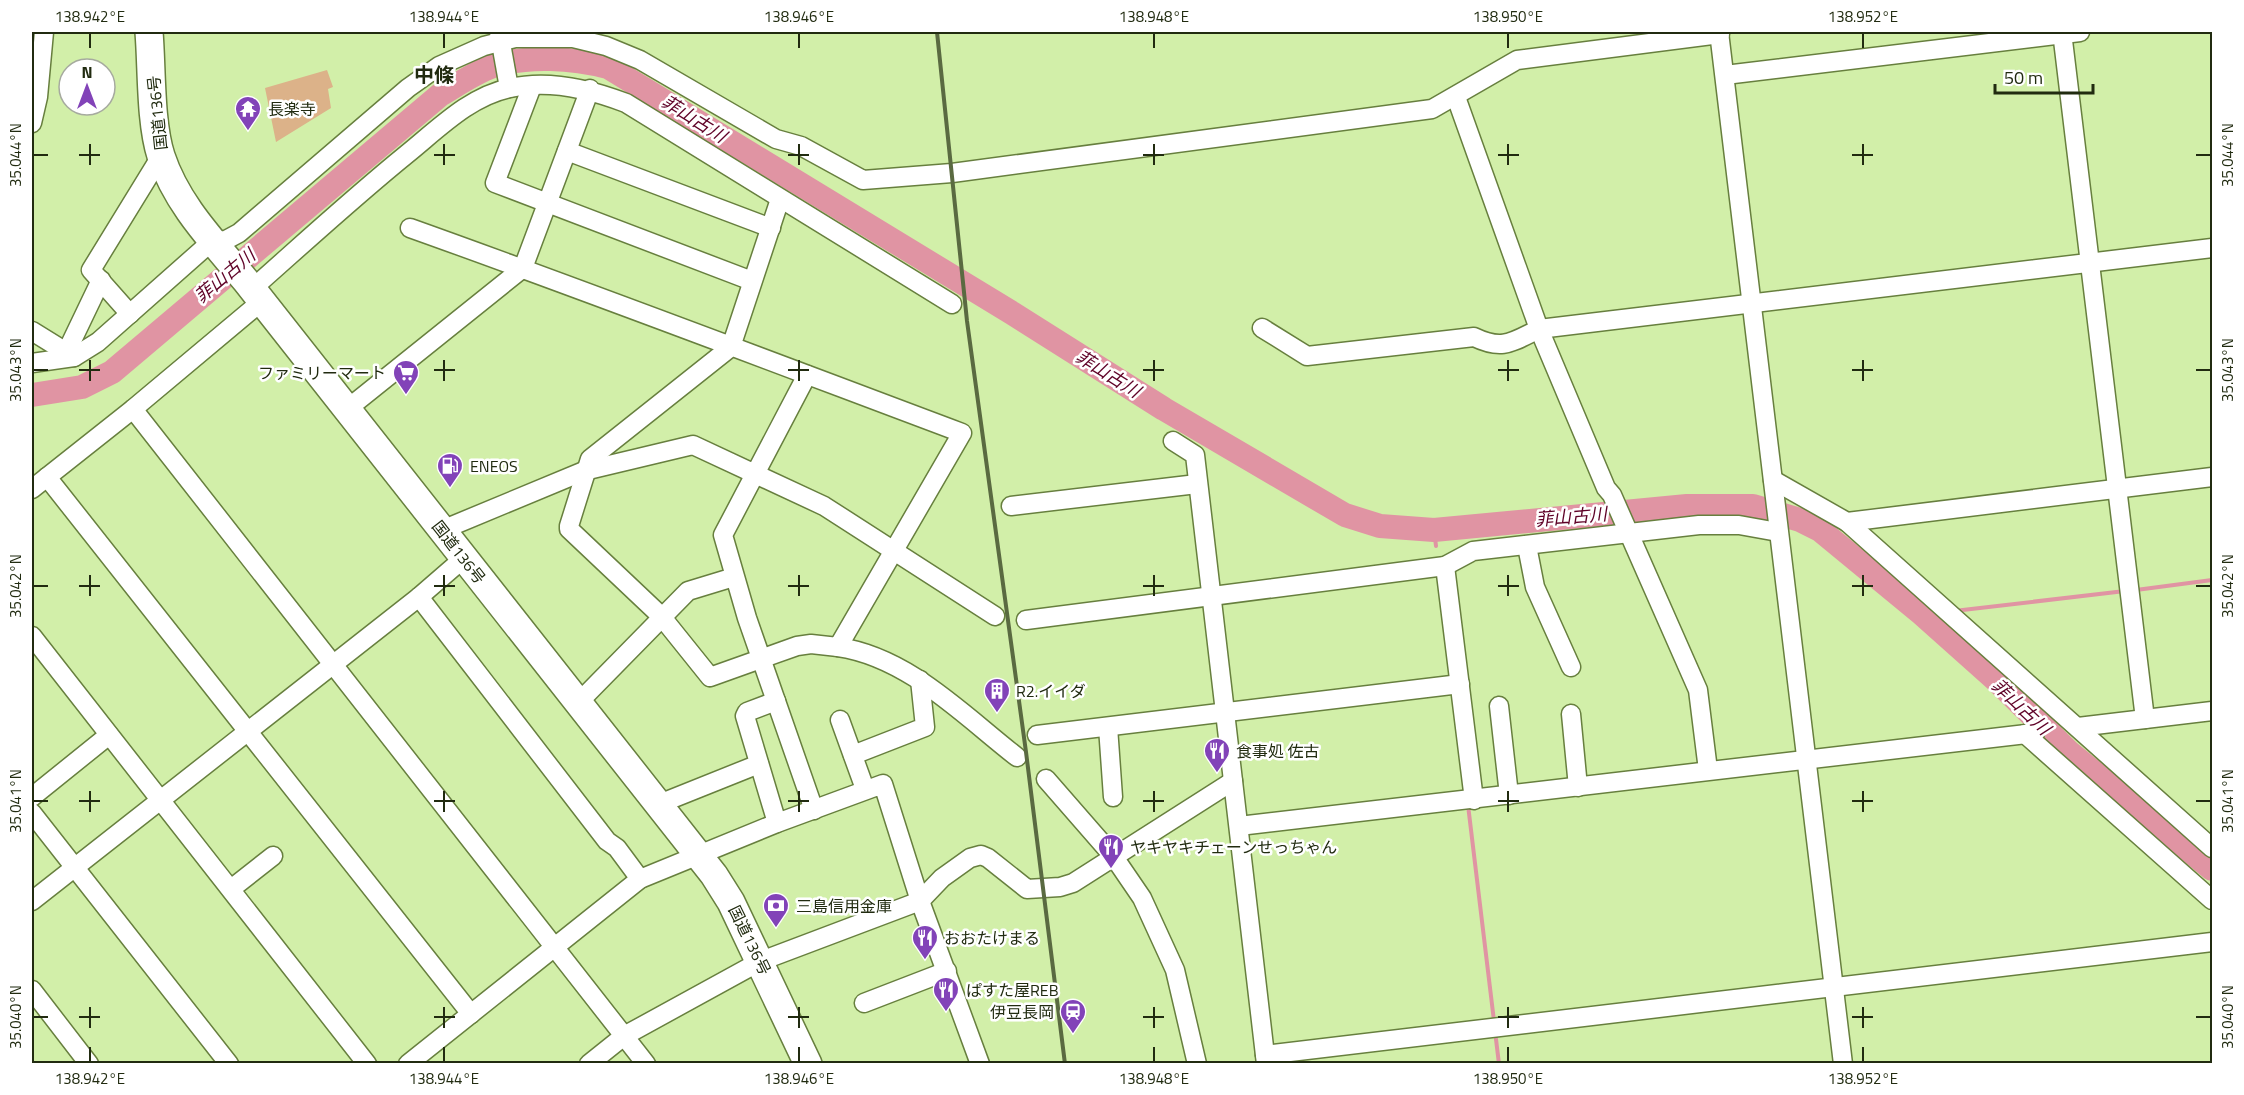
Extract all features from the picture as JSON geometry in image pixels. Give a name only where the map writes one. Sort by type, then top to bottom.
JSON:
[{"type":"highway","name":"国道136号","points":[[149,32],[157,134],[161,156],[179,195],[216,247],[254,290],[346,410],[698,854],[731,902],[808,1064]]},
{"type":"street","points":[[32,123],[38,97],[44,32]]},
{"type":"street","points":[[1725,75],[2068,32],[2089,262],[2145,719]]},
{"type":"street","points":[[32,363],[70,354],[98,342],[216,247],[234,237],[408,88],[439,66],[500,40],[535,37],[573,38],[606,46],[640,60],[776,139],[801,146],[863,180],[952,173],[1432,109],[1517,60],[1719,33],[1843,1064]]},
{"type":"street","points":[[500,40],[509,86]]},
{"type":"street","points":[[32,489],[133,409],[254,290],[362,191],[453,116],[509,86],[590,89],[626,103],[952,304]]},
{"type":"street","points":[[532,86],[495,183],[752,281]]},
{"type":"street","points":[[346,410],[523,268],[590,89]]},
{"type":"street","points":[[1456,97],[1539,329],[1606,488],[1612,495],[1698,690],[1708,770]]},
{"type":"street","points":[[567,151],[771,228]]},
{"type":"street","points":[[130,314],[91,270],[161,156]]},
{"type":"street","points":[[780,200],[731,347],[590,459],[584,471],[569,529],[661,616],[710,677],[762,657],[806,644],[838,647],[873,656],[920,680],[1017,757]]},
{"type":"street","points":[[410,228],[523,268],[962,433],[838,647]]},
{"type":"street","points":[[1262,328],[1307,356],[1474,337],[1495,346],[1507,344],[1539,329],[2212,248]]},
{"type":"street","points":[[70,354],[101,280]]},
{"type":"street","points":[[32,331],[70,354]]},
{"type":"street","points":[[807,375],[723,534],[735,577],[814,810]]},
{"type":"street","points":[[133,409],[646,1064]]},
{"type":"street","points":[[1173,441],[1195,455],[1266,1059],[2212,942]]},
{"type":"street","points":[[442,530],[584,471],[693,445],[824,506],[995,616]]},
{"type":"street","points":[[47,477],[471,1014]]},
{"type":"street","points":[[1847,522],[2212,477]]},
{"type":"street","points":[[1011,506],[1197,484]]},
{"type":"street","points":[[1773,484],[1847,522],[2212,848]]},
{"type":"street","points":[[1026,620],[1445,566],[1473,551],[1527,546],[1627,530],[1699,525],[1739,525],[1777,529]]},
{"type":"street","points":[[1527,546],[1535,587],[1571,667]]},
{"type":"street","points":[[32,901],[419,597],[464,558]]},
{"type":"street","points":[[1445,566],[1474,800]]},
{"type":"street","points":[[579,702],[661,616],[692,588],[735,577]]},
{"type":"street","points":[[419,597],[607,841],[616,848],[640,879]]},
{"type":"street","points":[[32,636],[368,1064]]},
{"type":"street","points":[[854,755],[925,728],[920,680]]},
{"type":"street","points":[[1037,735],[1460,684]]},
{"type":"street","points":[[776,700],[745,714],[777,823]]},
{"type":"street","points":[[1499,705],[1509,795]]},
{"type":"street","points":[[2078,727],[2212,711]]},
{"type":"street","points":[[1571,714],[1578,788]]},
{"type":"street","points":[[840,720],[865,789]]},
{"type":"street","points":[[1108,728],[1113,797]]},
{"type":"street","points":[[1239,826],[1578,788],[1708,770],[2030,733],[2212,900]]},
{"type":"street","points":[[32,797],[109,735]]},
{"type":"street","points":[[659,804],[759,764]]},
{"type":"street","points":[[1046,779],[1114,857],[1142,898],[1175,970],[1197,1064]]},
{"type":"street","points":[[590,1064],[624,1036],[761,961],[920,901],[942,878],[970,858],[981,855],[1027,889],[1043,890],[1073,883],[1233,781]]},
{"type":"street","points":[[408,1064],[640,879],[777,823],[883,784],[920,901],[980,1064]]},
{"type":"street","points":[[32,813],[229,1064]]},
{"type":"street","points":[[231,889],[273,856]]},
{"type":"street","points":[[864,1004],[947,971]]},
{"type":"street","points":[[32,990],[89,1064]]},
{"type":"shaded area","points":[[327,70],[333,87],[328,89],[331,108],[276,142],[265,88]]},
{"type":"waterway","name":"菲山古川","points":[[32,395],[82,387],[112,372],[440,95],[466,79],[493,66],[521,60],[565,60],[608,67],[1012,313],[1164,409],[1345,515],[1380,526],[1434,530],[1687,506],[1753,506],[1800,520],[1820,530],[1922,614],[1996,680],[2069,752],[2212,869]]},
{"type":"waterway","points":[[1434,530],[1436,546]]},
{"type":"waterway","points":[[2136,590],[2212,580]]},
{"type":"waterway","points":[[1954,611],[2125,591]]},
{"type":"waterway","points":[[1922,614],[1938,612]]},
{"type":"waterway","points":[[1468,805],[1494,1021]]},
{"type":"waterway","points":[[1495,1031],[1499,1064]]},
{"type":"railway","points":[[937,32],[967,321],[1026,752],[1065,1064]]},
{"type":"place","name":"長楽寺","points":[[248,132]]},
{"type":"place","name":"ファミリーマート","points":[[406,396]]},
{"type":"place","name":"ENEOS","points":[[450,489]]},
{"type":"place","name":"R2.イイダ","points":[[997,714]]},
{"type":"place","name":"食事処 佐古","points":[[1217,774]]},
{"type":"place","name":"ヤキヤキチェーンせっちゃん","points":[[1111,870]]},
{"type":"place","name":"三島信用金庫","points":[[776,929]]},
{"type":"place","name":"おおたけまる","points":[[925,961]]},
{"type":"place","name":"ぱすた屋REB","points":[[946,1013]]},
{"type":"place","name":"伊豆長岡","points":[[1073,1035]]},
{"type":"district","name":"中條","points":[[434,75]]}]
